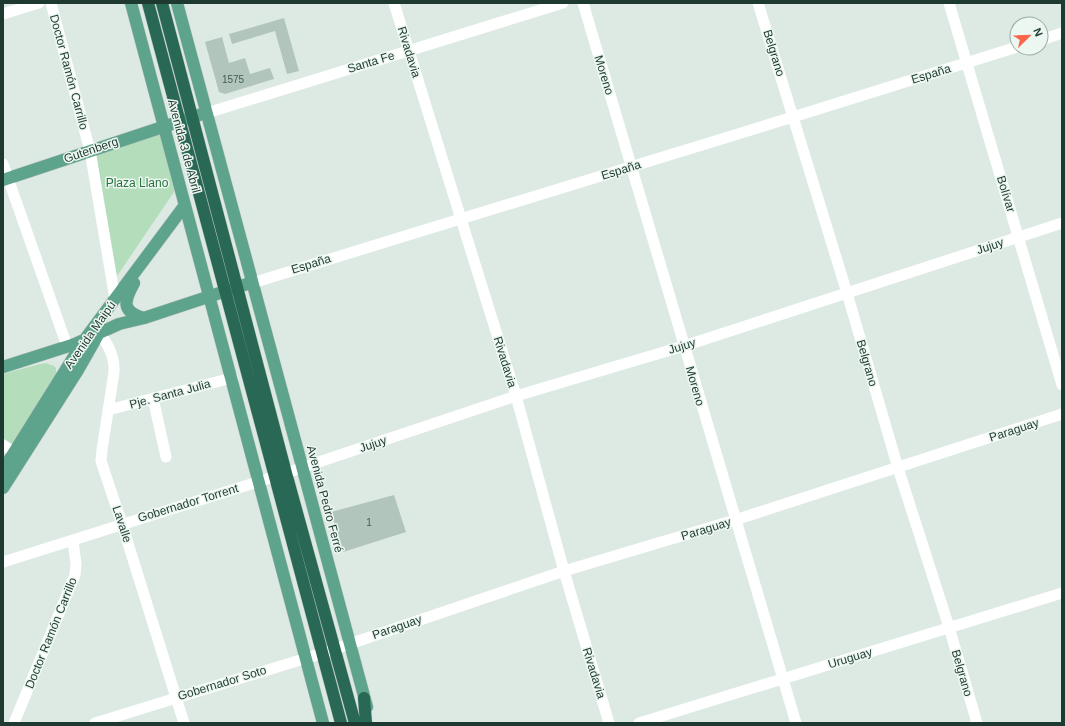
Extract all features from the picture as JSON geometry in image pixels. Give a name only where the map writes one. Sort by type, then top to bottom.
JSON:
[{"type":"highway","name":"Avenida 3 de Abril","points":[[148,3],[225,291]]},
{"type":"highway","name":"Avenida 3 de Abril","points":[[162,3],[238,287]]},
{"type":"highway","points":[[238,287],[286,473],[328,651],[341,723]]},
{"type":"highway","points":[[225,291],[274,476],[328,651],[355,723]]},
{"type":"highway","points":[[364,698],[366,723]]},
{"type":"main road","name":"Avenida 3 de Abril","points":[[131,3],[210,296]]},
{"type":"main road","points":[[177,3],[252,283]]},
{"type":"main road","name":"Santa Fe","points":[[180,122],[207,113]]},
{"type":"main road","name":"Gutenberg","points":[[6,179],[180,122]]},
{"type":"main road","name":"Avenida Maipú","points":[[3,470],[18,455],[78,370],[96,330],[115,299],[185,205]]},
{"type":"main road","points":[[144,318],[135,316],[132,313],[126,304],[127,295],[161,238]]},
{"type":"main road","name":"España","points":[[3,367],[85,339],[96,330],[144,318],[252,283]]},
{"type":"main road","name":"Avenida Pedro Ferré","points":[[252,283],[371,723]]},
{"type":"main road","points":[[210,296],[323,723]]},
{"type":"main road","name":"Avenida Maipú","points":[[3,488],[18,455],[85,339]]},
{"type":"street","points":[[3,14],[39,3]]},
{"type":"street","name":"Doctor Ramón Carrillo","points":[[51,3],[90,151],[115,299]]},
{"type":"street","name":"Rivadavia","points":[[394,3],[516,396],[564,571],[609,723]]},
{"type":"street","name":"Santa Fe","points":[[207,113],[564,3]]},
{"type":"street","name":"Moreno","points":[[583,3],[796,723]]},
{"type":"street","name":"Belgrano","points":[[758,3],[847,293],[898,468],[949,627],[976,723]]},
{"type":"street","name":"Bolívar","points":[[949,3],[1062,385]]},
{"type":"street","points":[[1049,37],[1062,33]]},
{"type":"street","name":"España","points":[[252,283],[1009,50]]},
{"type":"street","points":[[3,164],[6,179],[67,346]]},
{"type":"street","name":"Jujuy","points":[[274,476],[516,396],[684,346],[1018,236],[1062,223]]},
{"type":"street","name":"Lavalle","points":[[96,330],[106,342],[115,362],[101,462],[122,524],[184,723]]},
{"type":"street","name":"Pje. Santa Julia","points":[[108,410],[232,378]]},
{"type":"street","points":[[152,398],[166,457]]},
{"type":"street","name":"Paraguay","points":[[349,643],[564,571],[735,520],[1062,414]]},
{"type":"street","points":[[3,445],[18,455]]},
{"type":"street","name":"Gobernador Torrent","points":[[3,562],[274,476]]},
{"type":"street","name":"Doctor Ramón Carrillo","points":[[14,723],[75,575],[76,564],[73,541]]},
{"type":"street","name":"Uruguay","points":[[639,723],[1062,593]]},
{"type":"street","name":"Gobernador Soto","points":[[95,723],[328,651],[349,643]]},
{"type":"green space","name":"Plaza Llano","points":[[160,133],[176,189],[117,276],[96,154]]},
{"type":"green space","points":[[46,363],[56,368],[56,375],[12,444],[3,438],[3,374]]},
{"type":"building","points":[[284,18],[299,71],[287,74],[275,31],[232,44],[229,34]]},
{"type":"building","points":[[222,37],[229,63],[245,58],[250,74],[270,68],[274,79],[225,94],[219,92],[205,42]]},
{"type":"building","points":[[394,495],[406,532],[343,552],[331,512]]}]
